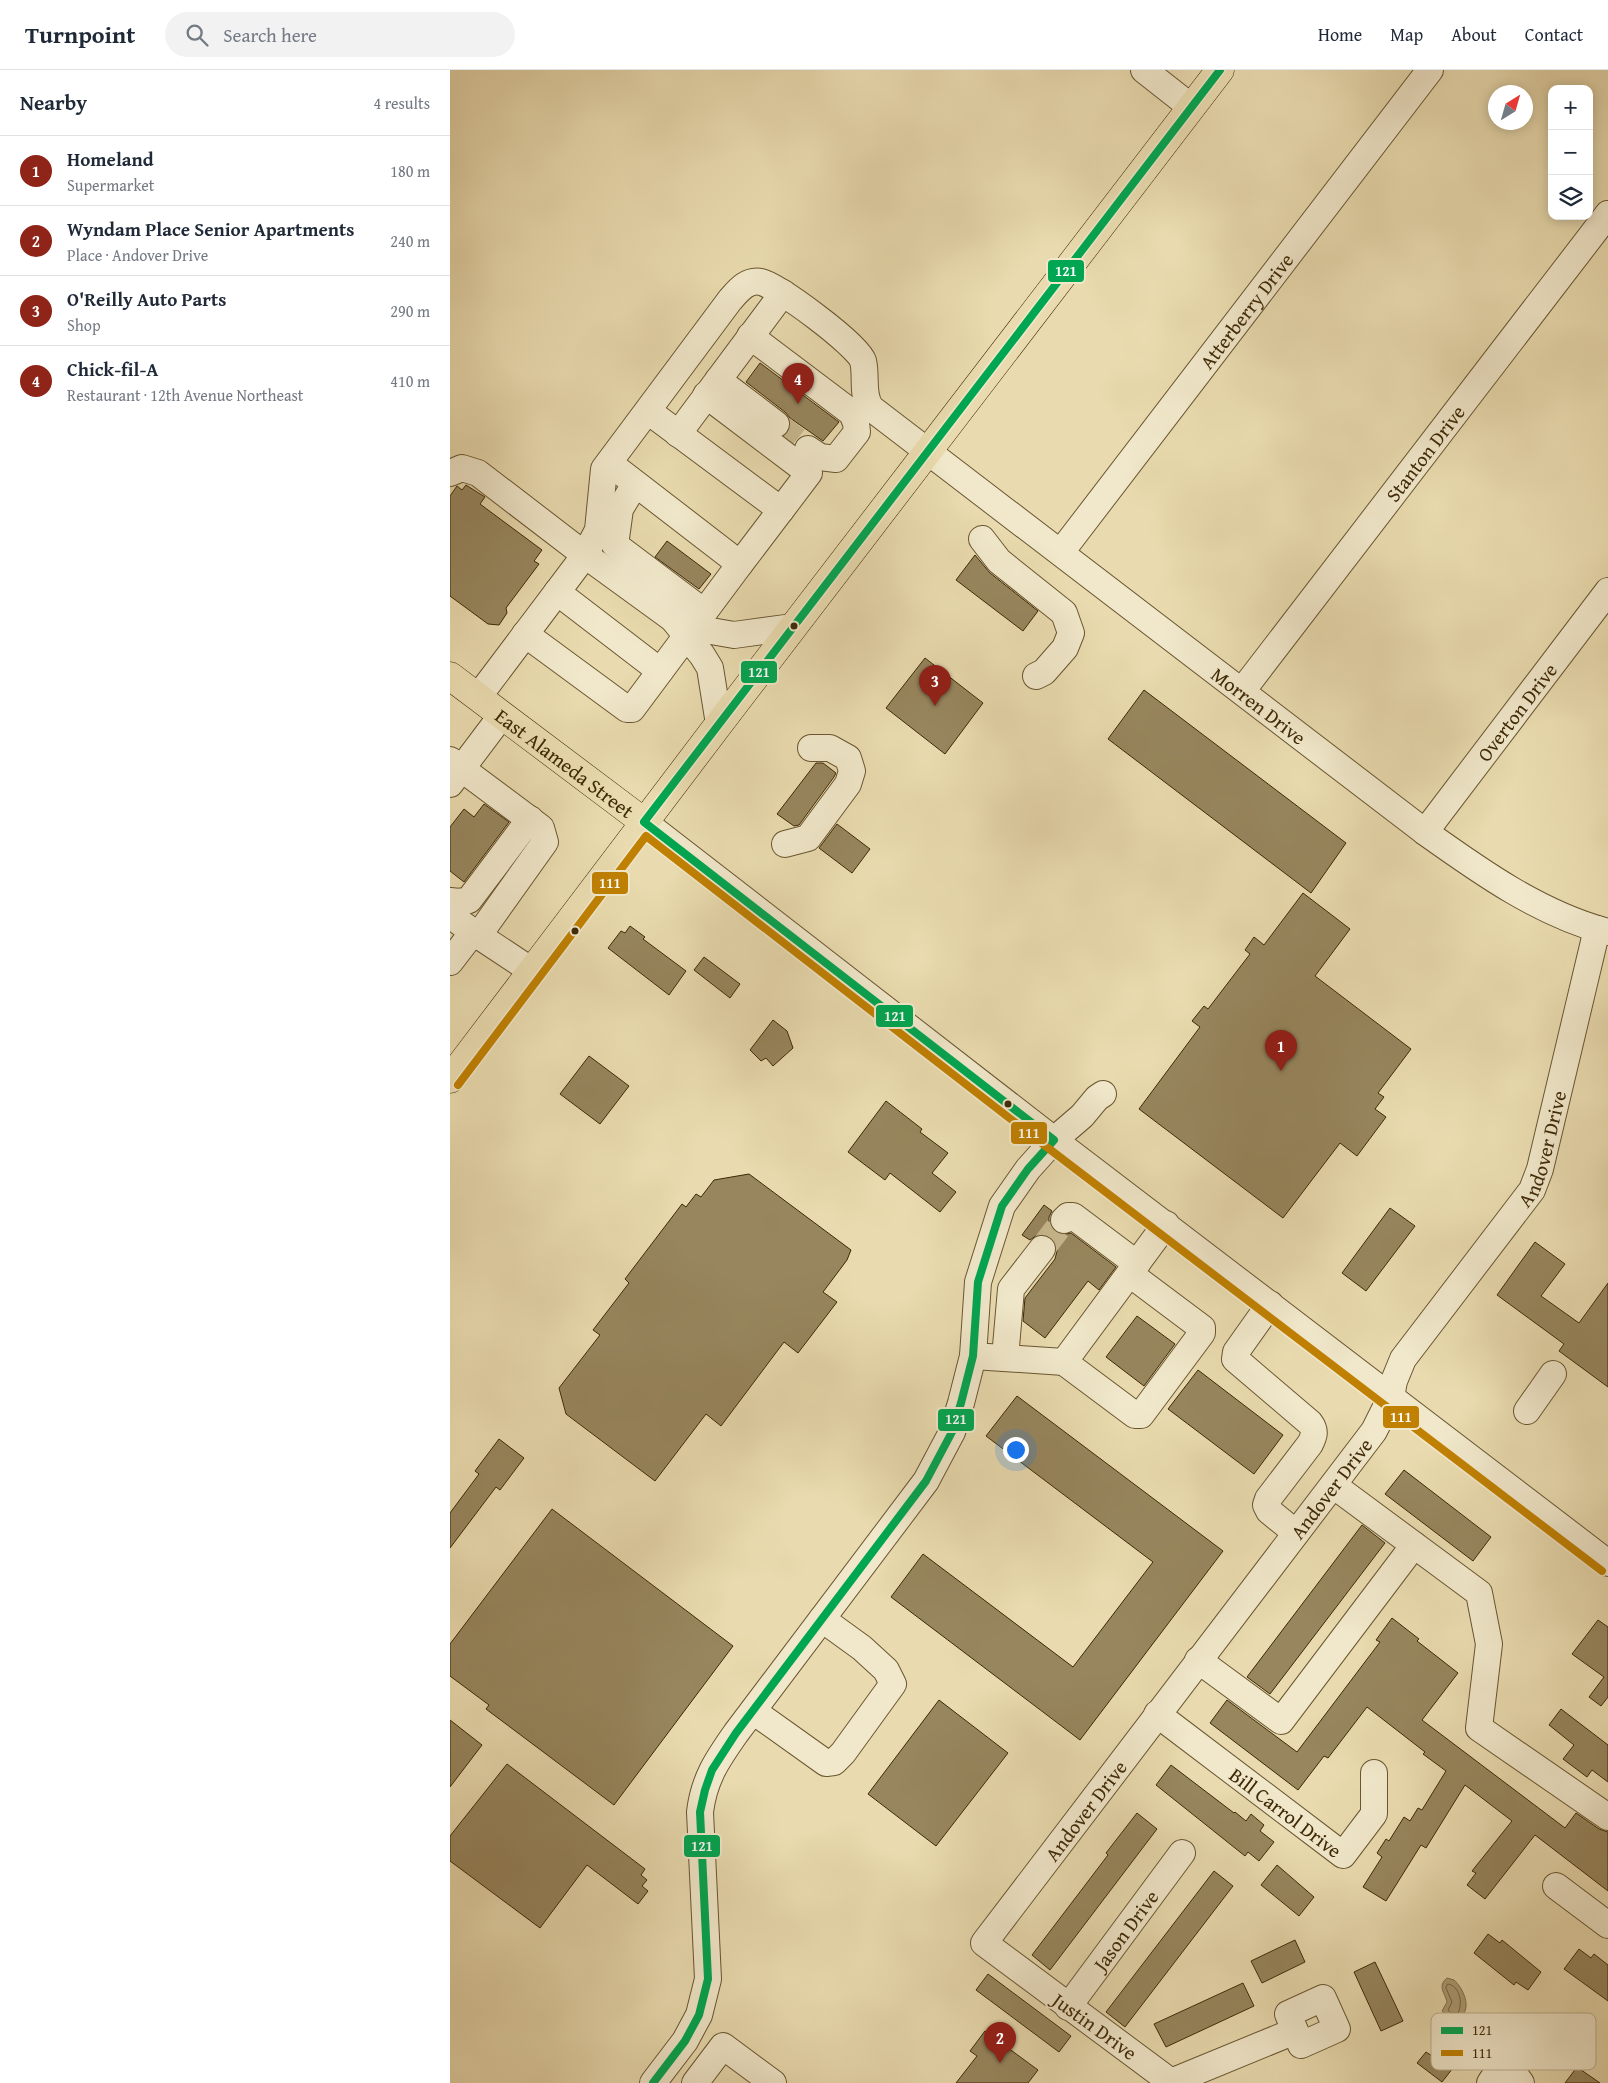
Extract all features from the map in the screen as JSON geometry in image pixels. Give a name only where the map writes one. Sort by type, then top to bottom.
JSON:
[{"type":"main road","points":[[453,1068],[532,971],[1220,70]]},
{"type":"main road","name":"East Alameda Street","points":[[450,676],[644,822]]},
{"type":"street","points":[[1144,70],[1191,107]]},
{"type":"street","name":"Atterberry Drive","points":[[1061,552],[1430,70]]},
{"type":"street","name":"Stanton Drive","points":[[1242,691],[1608,214]]},
{"type":"street","name":"Morren Drive","points":[[609,463],[730,300],[745,284],[760,281],[783,293],[849,342],[862,359],[866,402],[871,408],[928,450],[961,478],[1061,552],[1425,832],[1484,874],[1544,907],[1603,931]]},
{"type":"street","points":[[678,434],[783,293]]},
{"type":"street","points":[[712,388],[812,460],[836,459],[857,432],[852,413],[750,336]]},
{"type":"street","points":[[712,388],[776,424]]},
{"type":"street","points":[[648,411],[781,510]]},
{"type":"street","points":[[526,634],[627,709],[632,709],[660,671],[689,623],[740,564],[781,510],[812,460]]},
{"type":"street","points":[[478,697],[585,555],[598,530],[604,469],[609,463],[740,564]]},
{"type":"street","points":[[450,473],[462,468],[478,473],[585,555],[689,623],[734,635],[793,627]]},
{"type":"street","points":[[635,484],[620,509],[615,545],[689,623],[710,668],[719,724]]},
{"type":"street","points":[[982,539],[999,561],[1064,613],[1071,632],[1065,648],[1044,672],[1036,676]]},
{"type":"street","name":"Overton Drive","points":[[1425,832],[1608,591]]},
{"type":"street","points":[[557,592],[660,671]]},
{"type":"street","points":[[450,962],[473,932],[483,929],[545,842],[541,828],[530,819],[454,771],[502,715]]},
{"type":"street","points":[[785,844],[808,838],[848,784],[852,771],[848,758],[830,748],[811,748]]},
{"type":"street","points":[[450,901],[460,902],[469,900],[530,819]]},
{"type":"street","name":"East Alameda Street","points":[[644,822],[1054,1140],[1608,1563]]},
{"type":"street","points":[[450,915],[532,971]]},
{"type":"street","name":"Andover Drive","points":[[984,1943],[1374,1431],[1391,1397],[1394,1381],[1403,1359],[1532,1190],[1603,931]]},
{"type":"street","points":[[662,2080],[699,2015],[708,1979],[700,1812],[702,1796],[708,1778],[716,1761],[926,1481],[952,1432],[962,1403],[973,1356],[978,1282],[1002,1206],[1028,1169],[1054,1140],[1082,1116],[1096,1098],[1103,1094]]},
{"type":"street","points":[[973,1356],[1064,1362],[1135,1415],[1141,1415],[1202,1333],[1202,1328],[1073,1216],[1066,1218]]},
{"type":"street","points":[[1064,1362],[1166,1224]]},
{"type":"street","points":[[1005,1358],[1011,1289],[1042,1249]]},
{"type":"street","points":[[1270,1304],[1236,1352],[1235,1359],[1310,1423],[1314,1429],[1314,1436],[1310,1444],[1268,1499],[1266,1505],[1269,1511],[1296,1533]]},
{"type":"street","points":[[1527,1411],[1553,1374]]},
{"type":"street","points":[[1333,1485],[1480,1594],[1489,1644],[1479,1728],[1608,1817]]},
{"type":"street","points":[[1198,1660],[1282,1721],[1414,1545]]},
{"type":"street","points":[[753,1711],[826,1763],[834,1762],[843,1753],[893,1684],[886,1670],[862,1648],[822,1619]]},
{"type":"street","name":"Bill Carrol Drive","points":[[1157,1714],[1343,1855],[1374,1814],[1374,1774]]},
{"type":"street","name":"Jason Drive","points":[[1068,2006],[1182,1853]]},
{"type":"street","points":[[1556,1886],[1608,1925]]},
{"type":"street","name":"Justin Drive","points":[[984,1943],[1171,2082],[1295,2031]]},
{"type":"street","points":[[695,2083],[723,2046],[773,2083]]},
{"type":"street","points":[[1490,2083],[1499,2070]]},
{"type":"street","points":[[1511,2070],[1521,2083]]},
{"type":"water","points":[[1447,1978],[1457,1983],[1465,1998],[1466,2008],[1464,2013],[1444,2013],[1442,2011],[1447,2002],[1442,1990],[1444,1981]]},
{"type":"building","points":[[760,363],[839,422],[823,441],[790,418],[746,382]]},
{"type":"building","points":[[466,485],[485,497],[480,504],[542,550],[534,561],[539,564],[506,608],[507,613],[499,625],[488,624],[450,596],[450,496],[457,486],[462,490]]},
{"type":"building","points":[[667,541],[711,574],[699,589],[655,557]]},
{"type":"building","points":[[975,555],[990,573],[1038,611],[1023,631],[956,580]]},
{"type":"building","points":[[925,658],[983,703],[945,754],[886,708]]},
{"type":"building","points":[[1144,690],[1346,843],[1311,893],[1108,739]]},
{"type":"building","points":[[816,763],[823,763],[836,773],[799,825],[794,826],[777,814]]},
{"type":"building","points":[[484,804],[509,822],[464,882],[450,871],[450,827],[464,809],[474,817]]},
{"type":"building","points":[[837,824],[870,849],[852,873],[819,848]]},
{"type":"building","points":[[1303,893],[1350,929],[1315,976],[1411,1049],[1378,1093],[1384,1097],[1375,1109],[1386,1117],[1357,1156],[1340,1143],[1283,1218],[1139,1109],[1200,1027],[1192,1021],[1204,1006],[1208,1009],[1250,954],[1245,950],[1254,937],[1264,945]]},
{"type":"building","points":[[630,926],[645,937],[643,939],[686,971],[669,995],[608,948],[621,931],[625,933]]},
{"type":"building","points":[[704,957],[740,984],[730,998],[694,970]]},
{"type":"building","points":[[773,1020],[787,1031],[793,1048],[773,1066],[766,1058],[761,1061],[750,1050]]},
{"type":"building","points":[[589,1056],[629,1086],[600,1124],[560,1094]]},
{"type":"building","points":[[886,1101],[922,1129],[920,1132],[948,1153],[932,1173],[956,1192],[940,1212],[890,1173],[885,1180],[848,1152]]},
{"type":"building","points":[[749,1174],[851,1250],[847,1260],[823,1292],[837,1302],[798,1353],[784,1342],[721,1426],[706,1414],[655,1481],[566,1414],[559,1388],[600,1335],[593,1330],[629,1283],[625,1279],[682,1204],[686,1207],[696,1194],[701,1197],[714,1180]]},
{"type":"building","points":[[1044,1205],[1052,1211],[1049,1223],[1054,1231],[1061,1235],[1071,1233],[1116,1267],[1099,1290],[1088,1281],[1045,1338],[1023,1321],[1025,1298],[1055,1259],[1056,1244],[1052,1237],[1044,1234],[1037,1235],[1030,1240],[1022,1235]]},
{"type":"building","points":[[1390,1208],[1415,1226],[1366,1291],[1342,1273]]},
{"type":"building","points":[[1535,1242],[1565,1264],[1541,1296],[1579,1323],[1608,1283],[1608,1387],[1559,1351],[1564,1344],[1497,1295]]},
{"type":"building","points":[[1137,1316],[1175,1344],[1144,1386],[1106,1357]]},
{"type":"building","points":[[1198,1370],[1283,1435],[1254,1474],[1168,1409]]},
{"type":"building","points":[[1017,1396],[1223,1551],[1080,1740],[891,1597],[923,1554],[1073,1667],[1153,1562],[986,1436]]},
{"type":"building","points":[[499,1439],[524,1458],[500,1490],[496,1487],[450,1548],[450,1513],[479,1474],[475,1471]]},
{"type":"building","points":[[1404,1470],[1491,1537],[1473,1561],[1385,1494]]},
{"type":"building","points":[[552,1509],[733,1646],[614,1805],[486,1709],[489,1705],[450,1676],[450,1644]]},
{"type":"building","points":[[1362,1525],[1385,1543],[1270,1694],[1247,1677]]},
{"type":"building","points":[[1392,1618],[1419,1639],[1417,1641],[1458,1673],[1422,1720],[1565,1828],[1576,1813],[1599,1829],[1608,1832],[1608,1891],[1535,1835],[1485,1899],[1467,1885],[1476,1873],[1472,1871],[1512,1821],[1465,1785],[1426,1848],[1421,1845],[1386,1901],[1363,1887],[1382,1857],[1377,1853],[1386,1839],[1389,1841],[1404,1817],[1410,1821],[1418,1808],[1422,1810],[1446,1771],[1423,1754],[1425,1752],[1367,1707],[1328,1758],[1324,1756],[1298,1790],[1210,1723],[1227,1700],[1297,1752],[1380,1642],[1376,1640]]},
{"type":"building","points":[[1598,1620],[1608,1627],[1608,1697],[1601,1706],[1589,1697],[1604,1677],[1572,1654]]},
{"type":"building","points":[[939,1700],[1008,1753],[936,1846],[868,1794]]},
{"type":"building","points":[[1561,1709],[1608,1745],[1608,1782],[1592,1770],[1587,1777],[1563,1759],[1574,1745],[1549,1725]]},
{"type":"building","points":[[450,1720],[482,1745],[450,1787]]},
{"type":"building","points":[[507,1764],[645,1869],[641,1875],[647,1880],[642,1886],[648,1891],[638,1904],[587,1865],[540,1928],[450,1861],[450,1836]]},
{"type":"building","points":[[1171,1765],[1246,1821],[1251,1814],[1264,1825],[1260,1831],[1274,1842],[1259,1861],[1248,1852],[1245,1856],[1156,1785]]},
{"type":"building","points":[[1137,1813],[1157,1829],[1050,1970],[1032,1955],[1108,1855],[1106,1853]]},
{"type":"building","points":[[1277,1865],[1314,1897],[1299,1916],[1261,1885]]},
{"type":"building","points":[[1214,1871],[1233,1886],[1125,2027],[1106,2012]]},
{"type":"building","points":[[1488,1934],[1500,1943],[1502,1940],[1541,1972],[1528,1990],[1516,1982],[1514,1985],[1474,1953]]},
{"type":"building","points":[[1295,1940],[1305,1962],[1262,1983],[1251,1961]]},
{"type":"building","points":[[1579,1949],[1591,1958],[1594,1954],[1608,1965],[1608,2001],[1564,1969]]},
{"type":"building","points":[[1375,1962],[1403,2021],[1381,2031],[1354,1972]]},
{"type":"building","points":[[988,1974],[1071,2036],[1059,2052],[976,1990]]},
{"type":"building","points":[[1243,1983],[1254,2006],[1166,2047],[1154,2024]]},
{"type":"building","points":[[985,2031],[1038,2070],[1028,2083],[956,2083],[977,2056],[970,2051]]},
{"type":"building","points":[[1426,2052],[1431,2055],[1431,2070],[1451,2070],[1442,2082],[1417,2063]]},
{"type":"building","points":[[1575,2070],[1581,2070],[1600,2083],[1565,2083]]},
{"type":"tunnel","points":[[776,424],[808,449]]},
{"type":"tunnel","points":[[1042,1249],[1064,1220]]},
{"type":"transit line","name":"121","points":[[653,2083],[685,2041],[699,2015],[708,1979],[700,1812],[712,1770],[736,1733],[926,1481],[952,1432],[961,1403],[973,1356],[978,1282],[1002,1206],[1028,1169],[1054,1140],[644,822],[1220,70]]},
{"type":"transit line","name":"111","points":[[458,1085],[646,836],[1048,1148],[1602,1571]]},
{"type":"place","name":"Chick-fil-A","points":[[798,404]]},
{"type":"place","name":"O'Reilly Auto Parts","points":[[935,706]]},
{"type":"place","name":"Homeland","points":[[1281,1071]]},
{"type":"place","name":"Wyndam Place Senior Apartments","points":[[1000,2063]]}]
